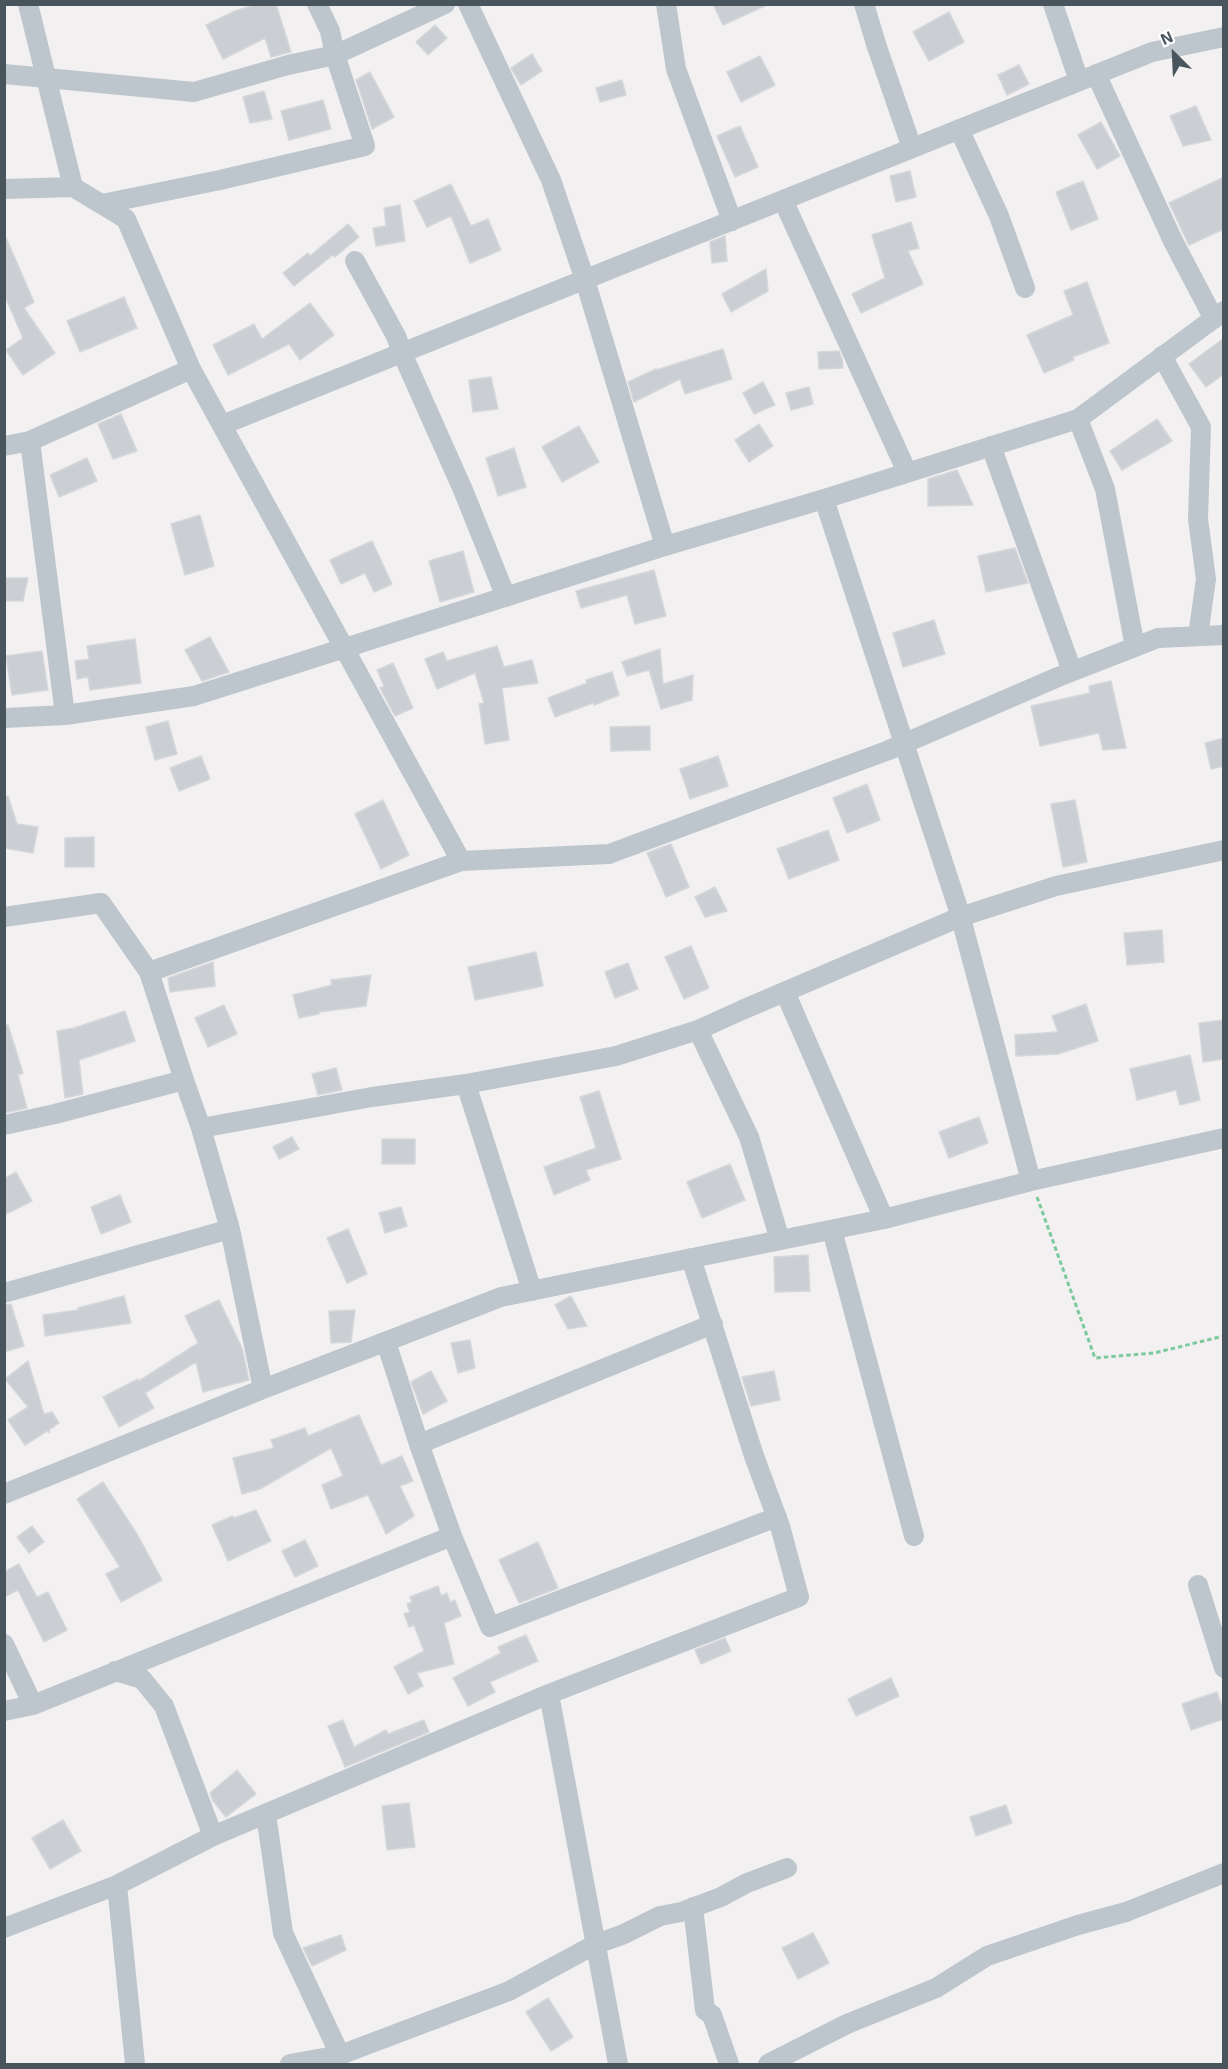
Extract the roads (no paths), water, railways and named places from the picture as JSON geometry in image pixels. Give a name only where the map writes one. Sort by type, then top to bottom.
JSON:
[{"type":"street","points":[[28,4],[73,187]]},
{"type":"street","points":[[102,204],[220,180],[365,146],[335,55],[330,32],[317,4]]},
{"type":"street","points":[[4,74],[194,92],[288,64],[335,55],[445,4]]},
{"type":"street","points":[[468,4],[551,180],[585,280],[665,546]]},
{"type":"street","points":[[666,4],[676,69],[732,221]]},
{"type":"street","points":[[864,4],[912,148]]},
{"type":"street","points":[[4,718],[65,715],[194,696],[665,546],[824,499],[1078,419],[1219,315],[1173,241],[1088,78],[1053,4]]},
{"type":"street","points":[[222,425],[1152,52],[1224,37]]},
{"type":"street","points":[[959,129],[999,216],[1025,288]]},
{"type":"street","points":[[4,189],[73,187],[126,219],[191,369],[461,861]]},
{"type":"street","points":[[783,200],[907,472]]},
{"type":"street","points":[[354,261],[396,336],[463,490],[506,597]]},
{"type":"street","points":[[1162,356],[1201,427],[1198,519],[1206,579],[1198,636]]},
{"type":"street","points":[[4,446],[30,441],[191,369]]},
{"type":"street","points":[[1078,419],[1106,489],[1135,647]]},
{"type":"street","points":[[30,441],[65,715]]},
{"type":"street","points":[[991,446],[1072,671]]},
{"type":"street","points":[[824,499],[960,917],[1031,1181]]},
{"type":"street","points":[[149,972],[461,861],[609,854],[904,743],[1072,671],[1158,638],[1224,635]]},
{"type":"street","points":[[201,1128],[372,1097],[466,1084],[616,1056],[698,1030],[960,917],[1056,886],[1224,850]]},
{"type":"street","points":[[4,917],[100,903],[149,972],[183,1080],[201,1128],[230,1229],[263,1389]]},
{"type":"street","points":[[785,992],[884,1219]]},
{"type":"street","points":[[698,1030],[749,1137],[780,1240]]},
{"type":"street","points":[[4,1125],[183,1080]]},
{"type":"street","points":[[466,1084],[532,1291]]},
{"type":"street","points":[[4,1494],[263,1389],[501,1297],[884,1219],[1031,1181],[1224,1138]]},
{"type":"street","points":[[4,1293],[230,1229]]},
{"type":"street","points":[[832,1230],[914,1536]]},
{"type":"street","points":[[4,1928],[117,1885],[213,1836],[549,1694],[800,1597],[777,1517],[754,1456],[691,1258]]},
{"type":"street","points":[[419,1444],[713,1324]]},
{"type":"street","points":[[386,1342],[452,1536],[490,1627],[777,1517]]},
{"type":"street","points":[[4,1711],[33,1705],[452,1536]]},
{"type":"street","points":[[1198,1585],[1224,1668]]},
{"type":"street","points":[[4,1644],[33,1705]]},
{"type":"street","points":[[115,1671],[142,1679],[164,1706],[213,1836]]},
{"type":"street","points":[[549,1694],[618,2064]]},
{"type":"street","points":[[266,1814],[283,1933],[340,2055]]},
{"type":"street","points":[[290,2064],[340,2055],[509,1992],[594,1945],[624,1934],[660,1916],[721,1897],[747,1883],[787,1868]]},
{"type":"street","points":[[768,2064],[847,2024],[936,1988],[987,1956],[1078,1925],[1126,1912],[1224,1872]]},
{"type":"street","points":[[117,1885],[135,2064]]},
{"type":"street","points":[[693,1907],[705,2010],[711,2015],[729,2064]]}]
